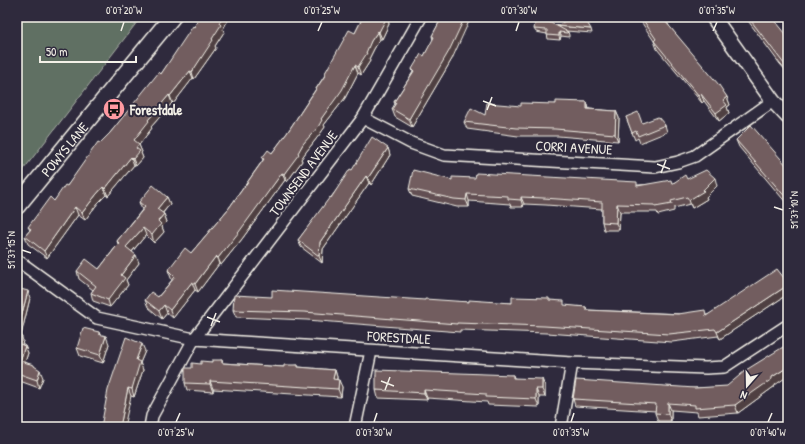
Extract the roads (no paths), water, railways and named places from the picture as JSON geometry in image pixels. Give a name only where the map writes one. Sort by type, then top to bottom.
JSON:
[{"type":"main road","name":"POWYS LANE","points":[[17,206],[172,17]]},
{"type":"street","name":"TOWNSEND AVENUE","points":[[150,427],[152,416],[194,339],[311,189],[363,118],[421,17]]},
{"type":"street","points":[[713,17],[774,101],[788,117]]},
{"type":"street","name":"CORRI AVENUE","points":[[363,118],[411,143],[444,155],[655,167],[678,162],[695,156],[774,101]]},
{"type":"street","name":"FORESTDALE","points":[[17,260],[97,318],[194,339],[572,363],[706,368],[724,367],[788,325]]},
{"type":"street","points":[[354,427],[371,351]]},
{"type":"street","points":[[560,427],[572,363]]},
{"type":"place","name":"Forestdale","points":[[114,109]]}]
